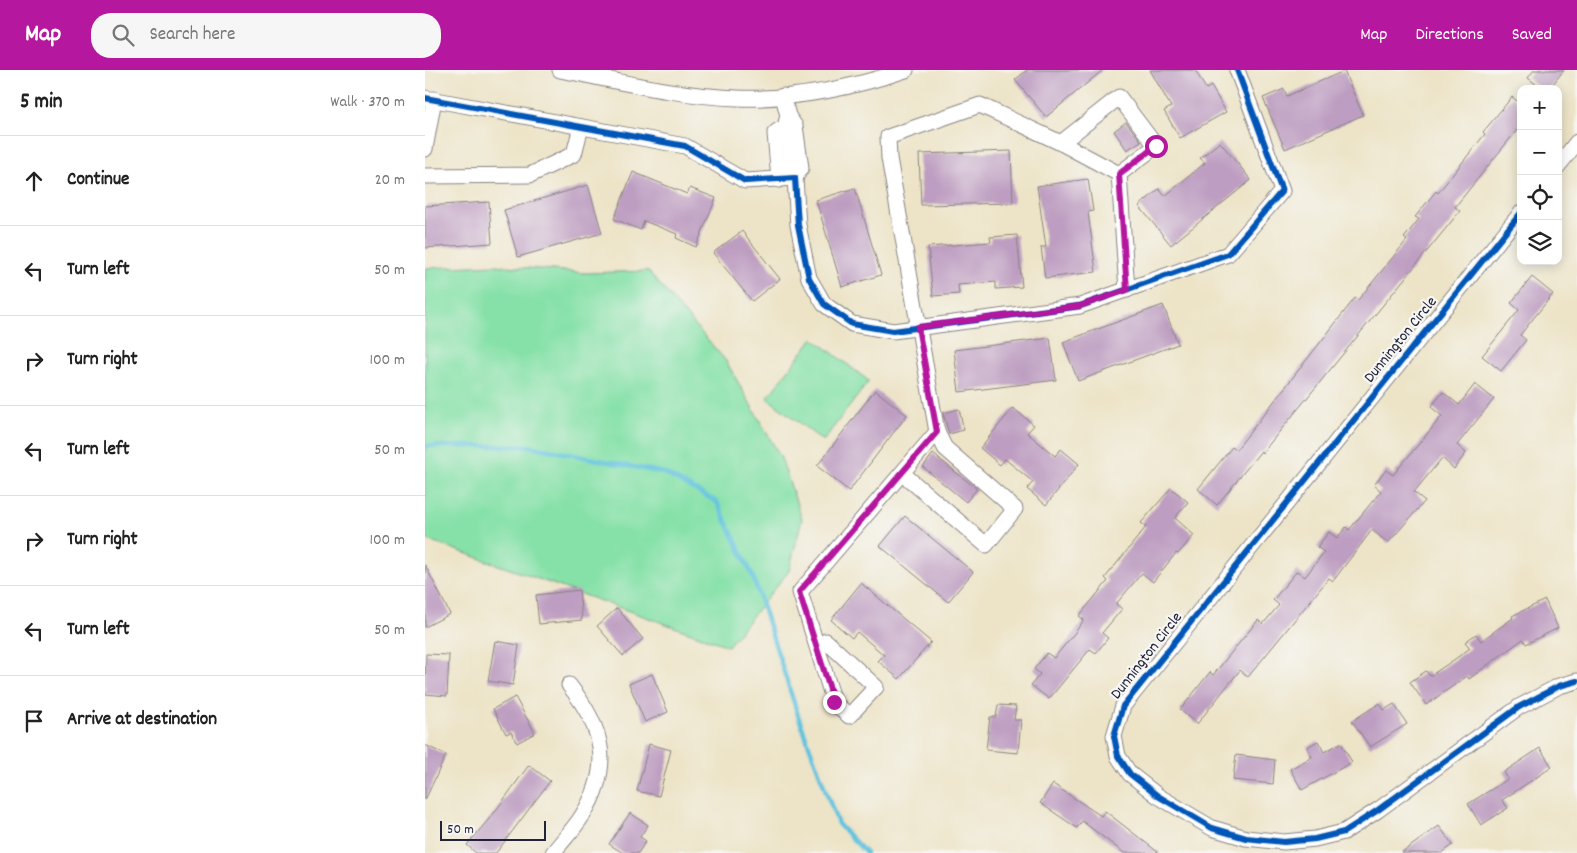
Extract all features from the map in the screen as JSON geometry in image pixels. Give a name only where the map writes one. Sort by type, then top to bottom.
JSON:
[{"type":"street","points":[[560,70],[679,92],[737,98],[783,96],[830,90],[870,82],[905,70]]},
{"type":"street","points":[[783,96],[790,170],[795,178],[798,224],[809,278],[824,304],[852,324],[893,331],[1080,306],[1228,254],[1282,191],[1241,71]]},
{"type":"street","points":[[1061,143],[1119,96],[1156,146],[1119,174]]},
{"type":"street","points":[[425,149],[429,98],[685,146],[745,181],[795,178]]},
{"type":"street","points":[[901,473],[986,545],[1015,509],[945,448],[937,432],[889,158],[888,137],[979,105],[1061,143],[1119,174]]},
{"type":"street","points":[[779,180],[775,133],[786,121]]},
{"type":"street","points":[[425,176],[530,175],[574,154],[581,127]]},
{"type":"street","points":[[1562,161],[1577,142]]},
{"type":"street","points":[[1119,174],[1127,290]]},
{"type":"street","name":"Dunnington Circle","points":[[1517,218],[1123,706],[1114,736],[1118,756],[1130,774],[1158,796],[1212,828],[1246,838],[1284,842],[1315,839],[1344,832],[1378,810],[1519,707],[1559,686],[1577,681]]},
{"type":"street","points":[[817,650],[826,640],[876,687],[849,716],[834,702],[817,650],[799,592],[937,432]]},
{"type":"street","points":[[553,853],[581,818],[591,800],[599,776],[601,756],[599,737],[591,717],[569,685]]},
{"type":"green space","points":[[495,265],[585,273],[648,271],[726,361],[781,458],[802,519],[789,571],[728,646],[425,539],[425,268]]},
{"type":"green space","points":[[813,338],[869,381],[823,441],[767,398]]},
{"type":"building","points":[[1027,70],[1103,70],[1046,117],[1015,80]]},
{"type":"building","points":[[1150,70],[1195,70],[1206,89],[1211,86],[1226,112],[1180,138],[1164,111],[1171,107]]},
{"type":"building","points":[[1534,70],[1564,70],[1552,85],[1537,85],[1528,78]]},
{"type":"building","points":[[1344,71],[1363,115],[1285,149],[1263,98],[1284,89],[1287,96]]},
{"type":"building","points":[[1512,97],[1517,101],[1517,130],[1455,207],[1460,211],[1262,453],[1261,451],[1217,505],[1198,489],[1232,447],[1236,450],[1355,298],[1358,300],[1407,240],[1404,238],[1419,219],[1415,217],[1436,191],[1438,193],[1485,134],[1483,132]]},
{"type":"building","points":[[1126,122],[1141,141],[1127,150],[1114,131]]},
{"type":"building","points":[[1220,142],[1251,180],[1171,245],[1139,206],[1159,189],[1165,196],[1205,163],[1200,158]]},
{"type":"building","points":[[1011,151],[1013,203],[921,205],[919,154]]},
{"type":"building","points":[[633,172],[687,194],[690,188],[716,198],[696,247],[676,238],[677,234],[644,221],[641,230],[614,219]]},
{"type":"building","points":[[1088,179],[1093,211],[1088,212],[1096,272],[1045,278],[1041,247],[1046,247],[1037,186]]},
{"type":"building","points":[[588,185],[602,233],[518,257],[504,210]]},
{"type":"building","points":[[855,188],[881,275],[842,287],[816,200]]},
{"type":"building","points":[[489,202],[492,243],[425,248],[425,206]]},
{"type":"building","points":[[742,231],[780,279],[752,301],[713,253]]},
{"type":"building","points":[[1017,235],[1022,287],[996,289],[996,282],[958,285],[959,294],[933,296],[928,247],[991,242],[990,237]]},
{"type":"building","points":[[1532,277],[1553,294],[1520,335],[1526,340],[1501,371],[1482,356],[1519,310],[1511,303]]},
{"type":"building","points":[[1163,305],[1178,344],[1078,381],[1063,342]]},
{"type":"building","points":[[1050,338],[1056,380],[959,392],[954,350]]},
{"type":"building","points":[[1475,384],[1494,399],[1457,445],[1466,453],[1454,469],[1442,458],[1414,492],[1425,501],[1388,543],[1372,530],[1333,581],[1329,578],[1248,677],[1240,670],[1197,724],[1180,710],[1210,672],[1213,675],[1258,620],[1263,624],[1279,605],[1273,600],[1297,571],[1305,577],[1324,552],[1317,547],[1329,532],[1337,538],[1346,527],[1349,530],[1381,491],[1374,485],[1386,470],[1393,475],[1442,416],[1431,407],[1443,392],[1459,405]]},
{"type":"building","points":[[875,390],[907,415],[849,491],[817,466]]},
{"type":"building","points":[[1013,408],[1034,425],[1027,433],[1055,456],[1061,449],[1079,464],[1046,505],[1027,489],[1033,482],[1005,459],[1000,465],[980,448]]},
{"type":"building","points":[[959,409],[964,430],[949,434],[943,413]]},
{"type":"building","points":[[933,454],[977,489],[966,502],[923,467]]},
{"type":"building","points":[[1171,488],[1188,502],[1175,518],[1194,535],[1178,554],[1176,553],[1153,582],[1142,573],[1116,604],[1122,609],[1102,633],[1108,638],[1096,653],[1090,649],[1049,699],[1031,685],[1040,674],[1034,669],[1047,653],[1054,658],[1073,635],[1084,620],[1079,616],[1108,581],[1105,578],[1146,527],[1141,523]]},
{"type":"building","points":[[905,516],[973,572],[948,602],[880,546]]},
{"type":"building","points":[[425,565],[450,614],[425,627]]},
{"type":"building","points":[[861,583],[931,642],[899,679],[878,661],[884,655],[857,632],[852,638],[831,620]]},
{"type":"building","points":[[579,590],[582,620],[539,624],[536,595]]},
{"type":"building","points":[[1545,600],[1558,628],[1526,644],[1523,639],[1469,679],[1467,676],[1426,705],[1410,682],[1426,671],[1430,676],[1455,659],[1470,648],[1465,642],[1476,634],[1481,641],[1513,618],[1512,616]]},
{"type":"building","points":[[617,608],[643,639],[623,656],[597,626]]},
{"type":"building","points":[[495,641],[519,645],[513,685],[488,681]]},
{"type":"building","points":[[426,654],[449,655],[447,696],[425,694]]},
{"type":"building","points":[[652,674],[668,712],[645,722],[629,684]]},
{"type":"building","points":[[515,697],[535,733],[517,743],[511,732],[506,734],[493,709]]},
{"type":"building","points":[[1380,703],[1384,710],[1394,704],[1407,724],[1370,747],[1352,721]]},
{"type":"building","points":[[998,705],[1016,706],[1014,720],[1021,720],[1018,753],[986,750],[990,717],[996,717]]},
{"type":"building","points":[[1318,741],[1324,752],[1341,743],[1352,762],[1302,790],[1290,769],[1312,757],[1307,747]]},
{"type":"building","points":[[649,744],[671,750],[659,796],[637,791]]},
{"type":"building","points":[[425,745],[446,755],[425,800]]},
{"type":"building","points":[[1540,748],[1552,767],[1502,800],[1508,808],[1481,825],[1468,804],[1508,779],[1504,772]]},
{"type":"building","points":[[1236,755],[1275,760],[1273,784],[1233,780]]},
{"type":"building","points":[[529,765],[550,781],[496,853],[476,853],[467,845],[494,813]]},
{"type":"building","points":[[1053,784],[1101,816],[1105,811],[1159,853],[1124,853],[1082,821],[1077,828],[1040,803]]},
{"type":"building","points":[[630,813],[648,825],[640,837],[646,841],[638,853],[623,853],[609,844]]},
{"type":"building","points":[[1439,826],[1453,845],[1442,853],[1401,853]]},
{"type":"waterway","points":[[425,446],[529,446],[664,473],[717,502],[753,577],[799,718],[838,824],[866,853]]},
{"type":"cycle path","points":[[425,98],[685,146],[745,181],[795,178],[798,225],[809,278],[824,304],[852,324],[893,331],[1080,306],[1228,254],[1282,191],[1237,70]]},
{"type":"cycle path","points":[[1517,218],[1123,706],[1114,736],[1118,756],[1130,774],[1158,796],[1212,828],[1246,838],[1284,842],[1315,839],[1344,832],[1378,810],[1519,707],[1559,686],[1577,681]]},
{"type":"route","points":[[834,702],[799,592],[937,432],[918,327],[1080,306],[1127,290],[1119,174],[1156,146]]}]
